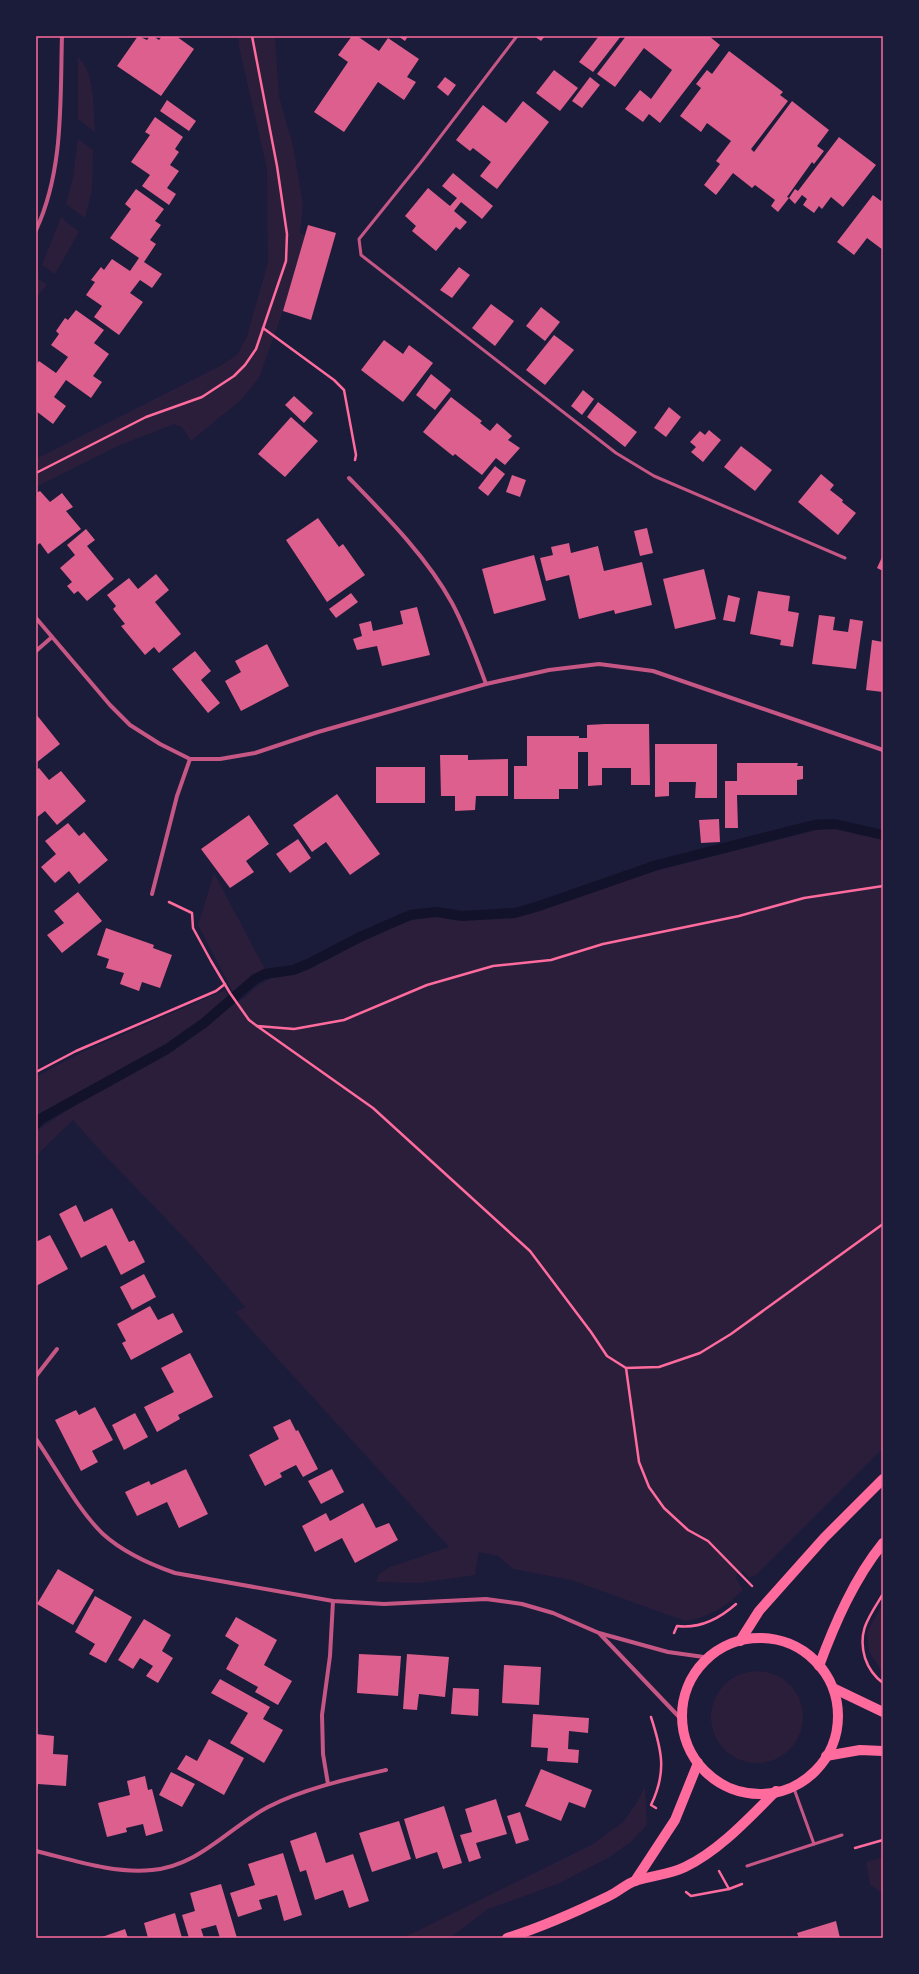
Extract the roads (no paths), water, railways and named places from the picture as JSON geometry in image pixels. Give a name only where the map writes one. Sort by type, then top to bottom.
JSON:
[{"type":"main road","points":[[740,1641],[759,1611],[832,1530],[883,1479]]},
{"type":"main road","points":[[819,1666],[829,1639],[849,1596],[872,1557],[883,1543]]},
{"type":"main road","points":[[759,1638],[777,1640],[793,1646],[819,1666],[831,1680],[835,1689],[840,1717],[837,1734],[826,1756],[816,1770],[792,1786],[776,1791],[756,1793],[740,1791],[719,1782],[698,1763],[690,1750],[681,1719],[682,1702],[686,1686],[697,1670],[711,1658],[740,1641],[759,1638]]},
{"type":"main road","points":[[835,1689],[883,1712]]},
{"type":"main road","points":[[826,1756],[860,1750],[883,1751]]},
{"type":"main road","points":[[635,1881],[675,1820],[698,1763]]},
{"type":"main road","points":[[507,1938],[572,1913],[611,1895],[635,1881],[665,1875],[685,1867],[703,1856],[749,1819],[776,1791]]},
{"type":"street","points":[[36,230],[54,170],[59,140],[62,36]]},
{"type":"street","points":[[349,478],[378,508],[421,558],[451,602],[467,634],[486,684]]},
{"type":"street","points":[[36,618],[110,705],[130,725],[160,744],[190,759],[220,759],[255,753],[318,732],[486,684],[549,670],[599,664],[653,671],[883,750]]},
{"type":"street","points":[[36,651],[52,637]]},
{"type":"street","points":[[152,894],[177,796],[190,759]]},
{"type":"street","points":[[36,1376],[57,1350]]},
{"type":"street","points":[[36,1439],[86,1514],[103,1533],[120,1548],[151,1565],[175,1573],[333,1601],[384,1604],[486,1599],[522,1604],[554,1613],[599,1633],[668,1652],[711,1658]]},
{"type":"street","points":[[328,1784],[323,1754],[322,1715],[330,1656],[333,1601]]},
{"type":"street","points":[[599,1633],[681,1719]]},
{"type":"street","points":[[36,1851],[123,1870],[152,1870],[174,1866],[199,1855],[268,1807],[328,1784],[386,1770]]},
{"type":"lane","points":[[517,36],[421,162],[359,239],[361,255],[616,453],[654,476],[845,558]]},
{"type":"lane","points":[[792,1786],[814,1844]]},
{"type":"lane","points":[[747,1866],[842,1835]]},
{"type":"waterway","points":[[36,1124],[42,1118],[167,1049],[204,1023],[255,979],[265,974],[293,970],[308,964],[360,937],[410,915],[437,912],[462,916],[515,913],[657,865],[814,825],[835,824],[883,835]]}]
